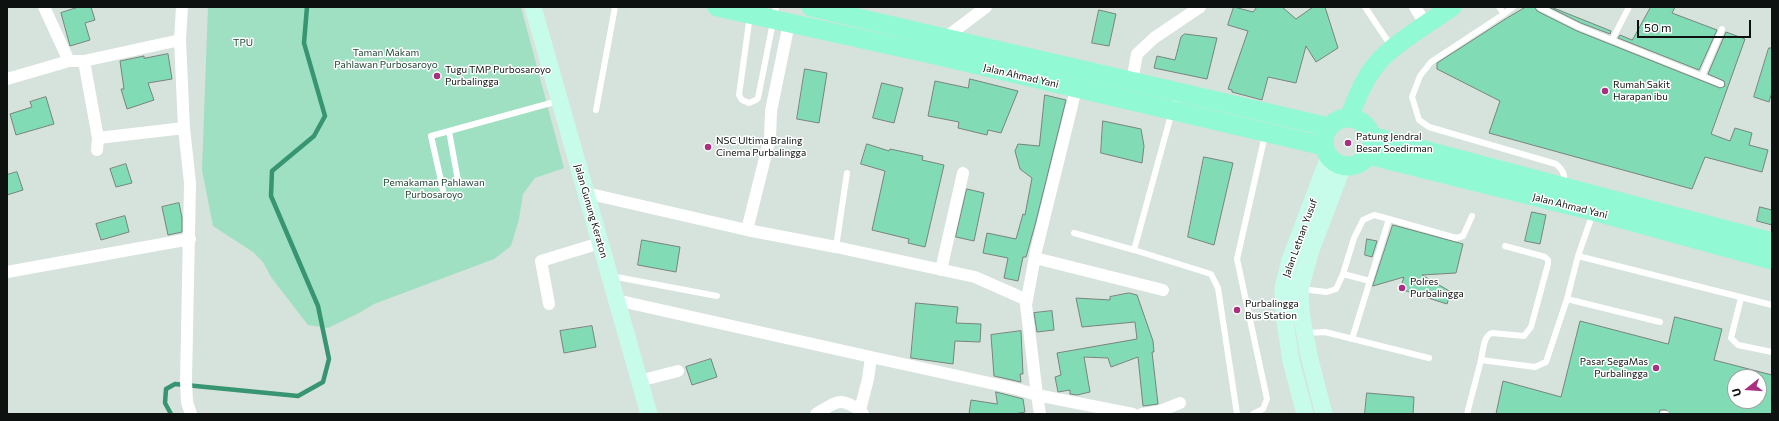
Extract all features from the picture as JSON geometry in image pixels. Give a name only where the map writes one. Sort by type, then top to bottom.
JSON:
[{"type":"main road","name":"Jalan Ahmad Yani","points":[[717,7],[750,11],[780,17],[1076,89],[1266,133],[1332,156]]},
{"type":"main road","name":"Jalan Ahmad Yani","points":[[810,7],[846,11],[945,38],[1330,127]]},
{"type":"main road","points":[[1349,118],[1366,78],[1376,64],[1393,49],[1452,7]]},
{"type":"main road","points":[[1349,118],[1360,122],[1370,136],[1371,145],[1368,155],[1357,164],[1332,156],[1326,132],[1330,127],[1338,120],[1349,118]]},
{"type":"main road","name":"Jalan Ahmad Yani","points":[[1370,136],[1564,187],[1596,204],[1772,260]]},
{"type":"main road","name":"Jalan Ahmad Yani","points":[[1368,155],[1772,242]]},
{"type":"street","points":[[44,7],[69,61]]},
{"type":"street","points":[[182,7],[180,40],[184,128],[190,183],[186,381],[187,402],[191,414]]},
{"type":"street","name":"Jalan Gunung Keraton","points":[[533,7],[649,414]]},
{"type":"street","points":[[935,55],[945,38],[986,7]]},
{"type":"street","points":[[1132,81],[1137,54],[1154,38],[1200,7]]},
{"type":"street","points":[[1415,7],[1426,25]]},
{"type":"street","points":[[747,230],[770,138],[771,111],[780,17]]},
{"type":"street","points":[[7,79],[69,61],[84,61],[180,40]]},
{"type":"street","points":[[84,61],[98,138],[96,150]]},
{"type":"street","points":[[1040,414],[1026,305],[1035,258],[1076,89]]},
{"type":"street","points":[[98,138],[184,128]]},
{"type":"street","name":"Jalan Letnan Yusuf","points":[[1305,414],[1291,361],[1284,315],[1292,289],[1311,250],[1332,156]]},
{"type":"street","points":[[941,270],[963,173]]},
{"type":"street","points":[[586,194],[747,230],[836,247],[975,277],[1027,300]]},
{"type":"street","points":[[7,272],[190,239]]},
{"type":"street","points":[[549,304],[541,261],[600,243]]},
{"type":"street","points":[[1035,258],[1163,290]]},
{"type":"street","name":"Jalan Letnan Yusuf","points":[[1292,289],[1301,312],[1309,356],[1324,414]]},
{"type":"street","points":[[616,300],[1017,388],[1037,395],[1096,408],[1133,414]]},
{"type":"street","points":[[816,414],[841,401],[848,402],[861,412],[868,380],[871,356]]},
{"type":"street","points":[[639,381],[678,371]]},
{"type":"street","points":[[1142,414],[1160,411],[1180,403]]},
{"type":"lane","points":[[596,110],[615,7]]},
{"type":"lane","points":[[1365,7],[1393,49]]},
{"type":"lane","points":[[1499,7],[1504,14]]},
{"type":"lane","points":[[1513,7],[1431,62],[1420,76],[1412,97],[1419,120],[1429,127],[1556,164],[1563,170],[1565,176],[1564,187]]},
{"type":"lane","points":[[1539,7],[1580,27],[1721,84]]},
{"type":"lane","points":[[1612,40],[1628,7]]},
{"type":"lane","points":[[750,11],[739,95],[742,100],[746,102],[753,102],[758,98],[780,17]]},
{"type":"lane","points":[[1702,76],[1722,30]]},
{"type":"lane","points":[[1134,250],[1177,92]]},
{"type":"lane","points":[[443,190],[431,137],[559,100]]},
{"type":"lane","points":[[449,131],[458,181]]},
{"type":"lane","points":[[1253,414],[1263,409],[1267,398],[1237,259],[1266,133]]},
{"type":"lane","points":[[836,247],[848,173]]},
{"type":"lane","points":[[1481,360],[1534,367],[1546,362],[1567,299],[1578,256],[1596,204]]},
{"type":"lane","points":[[1292,289],[1327,292],[1336,289],[1343,274],[1354,238],[1363,220],[1374,215],[1456,238],[1463,236],[1472,216]]},
{"type":"lane","points":[[1352,339],[1389,218]]},
{"type":"lane","points":[[1074,233],[1211,274],[1218,288],[1237,414]]},
{"type":"lane","points":[[1467,414],[1486,337],[1492,333],[1524,336],[1528,332],[1548,264],[1548,260],[1545,257],[1505,246]]},
{"type":"lane","points":[[1578,256],[1772,305]]},
{"type":"lane","points":[[1343,274],[1370,281]]},
{"type":"lane","points":[[609,275],[717,296]]},
{"type":"lane","points":[[1741,298],[1731,338],[1738,345],[1772,352]]},
{"type":"lane","points":[[1567,299],[1660,322]]},
{"type":"lane","points":[[1304,333],[1325,332],[1429,358]]},
{"type":"green space","points":[[208,7],[521,7],[564,168],[535,178],[523,194],[519,219],[511,246],[494,259],[374,304],[328,328],[308,325],[271,277],[263,262],[253,252],[213,226],[202,170]]},
{"type":"building","points":[[79,7],[91,7],[95,20],[85,23],[90,40],[70,46],[61,13]]},
{"type":"building","points":[[1234,7],[1253,12],[1257,7],[1282,7],[1296,19],[1313,7],[1325,7],[1338,48],[1316,62],[1306,46],[1296,83],[1268,77],[1262,100],[1232,92],[1232,90],[1228,89],[1248,31],[1228,25]]},
{"type":"building","name":"Rumah Sakit Harapan ibu","points":[[1526,7],[1535,7],[1537,11],[1577,31],[1720,88],[1725,86],[1724,81],[1708,74],[1726,32],[1745,39],[1711,134],[1730,141],[1735,128],[1752,133],[1749,145],[1768,150],[1762,172],[1705,157],[1692,189],[1489,133],[1500,101],[1437,69],[1437,63]]},
{"type":"building","points":[[1549,7],[1611,31],[1610,34],[1581,23]]},
{"type":"building","points":[[1651,7],[1675,7],[1672,13],[1717,30],[1699,70],[1618,38],[1620,35],[1632,40]]},
{"type":"building","points":[[1099,10],[1116,14],[1109,46],[1092,43]]},
{"type":"building","points":[[1185,34],[1217,38],[1207,79],[1154,68],[1157,56],[1175,60],[1181,37]]},
{"type":"building","points":[[1769,48],[1772,48],[1772,92],[1769,102],[1754,97]]},
{"type":"building","points":[[168,54],[172,79],[148,83],[154,100],[127,109],[121,89],[124,89],[120,61],[144,56],[144,58]]},
{"type":"building","points":[[805,69],[827,73],[819,123],[797,119]]},
{"type":"building","points":[[970,79],[1018,91],[1001,133],[988,130],[987,135],[958,128],[959,122],[928,116],[935,81],[968,88]]},
{"type":"building","points":[[882,83],[903,88],[894,123],[873,118]]},
{"type":"building","points":[[1045,95],[1066,100],[1035,225],[1026,257],[1023,257],[1018,281],[1004,278],[1008,258],[983,253],[987,233],[1016,239],[1023,214],[1025,215],[1032,178],[1020,169],[1015,151],[1018,144],[1039,146]]},
{"type":"building","points":[[46,97],[54,124],[16,135],[10,114],[32,107],[30,102]]},
{"type":"building","points":[[1103,121],[1141,129],[1144,146],[1142,163],[1101,153]]},
{"type":"building","points":[[867,144],[889,151],[890,149],[923,156],[922,160],[944,165],[925,247],[908,243],[909,239],[872,230],[885,171],[861,164]]},
{"type":"building","points":[[1204,157],[1233,163],[1214,245],[1188,237]]},
{"type":"building","points":[[126,164],[132,183],[116,187],[110,169]]},
{"type":"building","points":[[17,172],[23,190],[7,195],[7,175]]},
{"type":"building","points":[[967,189],[984,193],[974,241],[956,237]]},
{"type":"building","points":[[179,203],[182,218],[182,232],[168,235],[162,207]]},
{"type":"building","points":[[1760,207],[1772,210],[1772,225],[1757,221]]},
{"type":"building","points":[[1532,212],[1546,215],[1540,244],[1525,241]]},
{"type":"building","points":[[125,216],[129,232],[101,240],[96,224]]},
{"type":"building","points":[[1393,225],[1463,244],[1456,273],[1422,275],[1451,292],[1447,304],[1400,289],[1404,277],[1373,286]]},
{"type":"building","points":[[1367,239],[1377,241],[1372,257],[1365,255]]},
{"type":"building","points":[[642,240],[680,247],[676,272],[638,265]]},
{"type":"building","points":[[1129,293],[1137,295],[1153,341],[1154,352],[1152,352],[1158,404],[1143,406],[1138,357],[1111,367],[1108,358],[1084,357],[1090,392],[1077,395],[1070,394],[1070,390],[1058,392],[1055,377],[1061,375],[1057,353],[1137,339],[1135,322],[1082,327],[1076,298],[1110,300],[1110,297]]},
{"type":"building","points":[[916,303],[958,307],[956,323],[981,324],[980,342],[955,341],[953,364],[911,358]]},
{"type":"building","points":[[1052,311],[1054,330],[1037,332],[1034,313]]},
{"type":"building","name":"Pasar SegaMas Purbalingga","points":[[1675,317],[1722,329],[1714,360],[1749,369],[1727,369],[1727,409],[1767,409],[1767,374],[1772,375],[1772,414],[1670,414],[1666,410],[1660,410],[1659,414],[1496,414],[1503,381],[1561,397],[1580,321],[1668,344]]},
{"type":"building","points":[[592,326],[596,347],[564,353],[560,331]]},
{"type":"building","points":[[1021,331],[1023,374],[1020,374],[1021,382],[994,376],[991,335]]},
{"type":"building","points":[[711,359],[717,377],[692,385],[686,367]]},
{"type":"building","points":[[996,392],[1023,399],[1025,412],[1014,414],[969,414],[971,400],[997,404]]},
{"type":"building","points":[[1367,393],[1414,397],[1413,414],[1365,414]]},
{"type":"waterway","points":[[171,414],[165,403],[166,389],[175,384],[298,396],[323,382],[329,359],[318,306],[271,196],[272,171],[314,136],[325,116],[304,43],[307,7]]},
{"type":"place","name":"Tugu TMP Purbosaroyo Purbalingga","points":[[437,76]]},
{"type":"place","name":"Rumah Sakit Harapan ibu","points":[[1605,91]]},
{"type":"place","name":"Patung Jendral Besar Soedirman","points":[[1348,143]]},
{"type":"place","name":"NSC Ultima Braling Cinema Purbalingga","points":[[708,147]]},
{"type":"place","name":"Polres Purbalingga","points":[[1402,288]]},
{"type":"place","name":"Purbalingga Bus Station","points":[[1237,310]]},
{"type":"place","name":"Pasar SegaMas Purbalingga","points":[[1656,368]]},
{"type":"park label","name":"TPU","points":[[243,43]]},
{"type":"park label","name":"Taman Makam Pahlawan Purbosaroyo","points":[[386,58]]},
{"type":"park label","name":"Pemakaman Pahlawan Purbosaroyo","points":[[434,188]]}]
